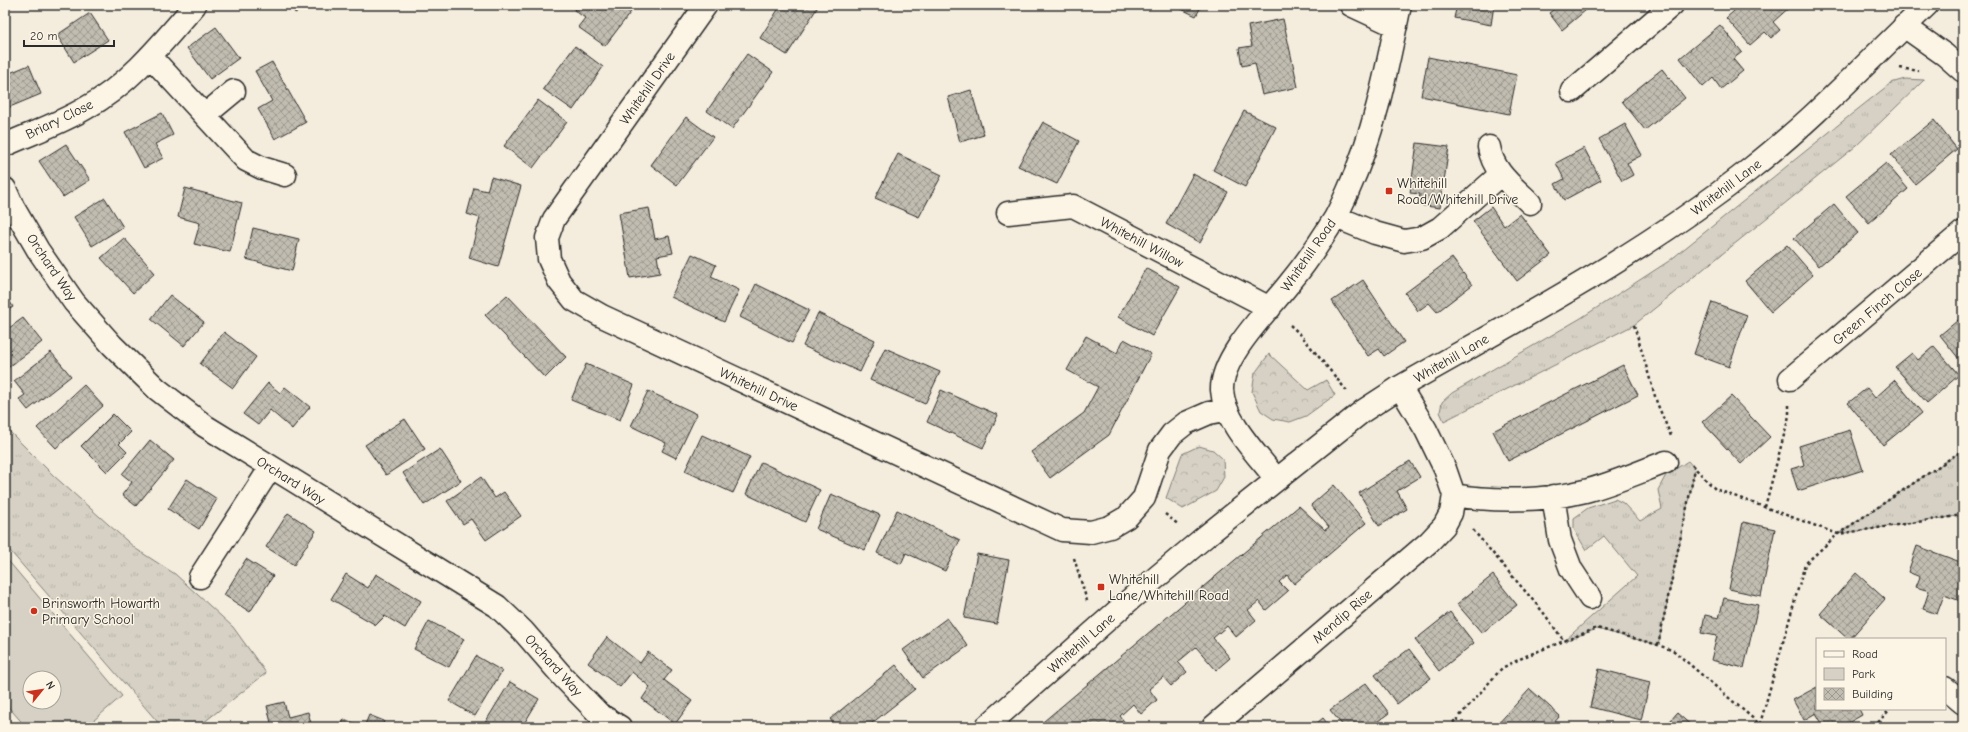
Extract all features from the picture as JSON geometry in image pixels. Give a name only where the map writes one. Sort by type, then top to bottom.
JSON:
[{"type":"street","name":"Briary Close","points":[[5,145],[87,108],[117,86],[150,56],[195,5]]},
{"type":"street","name":"Whitehill Drive","points":[[706,5],[554,218],[547,238],[549,259],[559,281],[574,300],[602,316],[1062,530],[1090,532],[1110,527],[1127,517],[1144,498],[1160,450],[1172,434],[1186,423],[1209,413],[1225,410]]},
{"type":"street","points":[[1351,5],[1398,15]]},
{"type":"street","points":[[1572,91],[1672,5]]},
{"type":"street","name":"Whitehill Lane","points":[[986,727],[1197,543],[1363,411],[1400,386],[1636,251],[1706,203],[1750,170],[1850,82],[1904,26],[1927,5]]},
{"type":"street","name":"Whitehill Road","points":[[1276,479],[1225,410],[1222,390],[1227,366],[1239,346],[1293,279],[1336,217],[1360,164],[1373,124],[1398,15]]},
{"type":"street","points":[[1904,26],[1945,55],[1963,71]]},
{"type":"street","points":[[150,56],[246,160],[262,168],[285,175]]},
{"type":"street","points":[[205,115],[234,91]]},
{"type":"street","points":[[1489,147],[1491,158],[1501,174],[1530,203]]},
{"type":"street","points":[[1336,217],[1375,233],[1404,241],[1422,238],[1440,228],[1501,174]]},
{"type":"street","name":"Orchard Way","points":[[5,189],[13,207],[38,250],[74,302],[112,345],[157,389],[205,426],[497,606],[523,630],[564,678],[599,714],[620,727]]},
{"type":"street","name":"Whitehill Willow","points":[[1008,212],[1073,206],[1270,308]]},
{"type":"street","name":"Green Finch Close","points":[[1790,379],[1963,232]]},
{"type":"street","points":[[1400,386],[1435,450],[1452,504],[1479,499],[1516,499],[1553,496],[1584,491],[1666,462]]},
{"type":"street","points":[[200,577],[271,467]]},
{"type":"street","points":[[1553,496],[1560,540],[1571,569],[1590,598]]},
{"type":"street","name":"Mendip Rise","points":[[1213,727],[1429,542],[1444,526],[1452,504]]},
{"type":"street","points":[[1946,689],[1963,703]]},
{"type":"path","points":[[1270,308],[1300,334],[1363,411]]},
{"type":"path","points":[[1634,324],[1657,404],[1672,437]]},
{"type":"path","points":[[1764,507],[1789,416],[1790,379]]},
{"type":"path","points":[[1760,724],[1805,564],[1838,534],[1963,450]]},
{"type":"path","points":[[1688,461],[1715,489],[1838,534],[1963,515]]},
{"type":"path","points":[[1658,645],[1695,469]]},
{"type":"path","points":[[1144,498],[1174,520],[1197,543]]},
{"type":"path","points":[[1452,504],[1543,612],[1564,641]]},
{"type":"path","points":[[1062,530],[1074,558],[1086,600],[1092,633]]},
{"type":"path","points":[[1449,727],[1502,668],[1526,656],[1597,628],[1658,645],[1674,652],[1764,727]]},
{"type":"path","points":[[1874,727],[1889,710]]},
{"type":"path","points":[[1457,727],[1458,718]]},
{"type":"green space","points":[[1905,79],[1924,80],[1856,146],[1634,325],[1444,421],[1440,412],[1442,402],[1452,393],[1581,318],[1669,261],[1891,83]]},
{"type":"green space","points":[[1269,354],[1308,390],[1326,380],[1335,395],[1306,416],[1290,422],[1273,419],[1261,411],[1252,392],[1255,373]]},
{"type":"green space","points":[[5,427],[54,476],[136,549],[175,574],[233,627],[266,673],[198,727],[162,727],[5,545]]},
{"type":"green space","points":[[1199,446],[1213,450],[1223,459],[1224,477],[1216,491],[1183,509],[1166,498],[1182,454]]},
{"type":"green space","points":[[1963,450],[1963,515],[1838,534]]},
{"type":"green space","points":[[1688,461],[1695,469],[1658,645],[1597,629],[1564,641],[1637,576],[1604,536],[1586,550],[1574,529],[1574,518],[1588,508],[1615,499],[1623,503],[1640,521],[1662,509],[1658,490],[1666,475]]},
{"type":"green space","name":"Brinsworth Howarth Primary School","points":[[5,557],[122,696],[86,727],[26,727],[5,703]]},
{"type":"building","points":[[291,5],[309,5],[295,13]]},
{"type":"building","points":[[577,5],[636,5],[605,46],[578,27],[585,18],[574,10]]},
{"type":"building","points":[[781,5],[819,5],[787,55],[760,38]]},
{"type":"building","points":[[1173,5],[1202,5],[1196,16]]},
{"type":"building","points":[[1457,5],[1494,5],[1491,25],[1454,18]]},
{"type":"building","points":[[1555,5],[1592,5],[1562,30],[1549,13],[1557,7]]},
{"type":"building","points":[[1741,5],[1792,5],[1773,22],[1780,30],[1771,38],[1765,32],[1750,45],[1726,18]]},
{"type":"building","points":[[90,13],[108,40],[74,62],[57,35]]},
{"type":"building","points":[[1283,19],[1298,87],[1262,95],[1255,63],[1242,66],[1239,48],[1252,46],[1248,26]]},
{"type":"building","points":[[1720,25],[1742,52],[1733,59],[1743,71],[1721,89],[1713,78],[1703,87],[1680,58]]},
{"type":"building","points":[[216,27],[239,58],[210,79],[187,48]]},
{"type":"building","points":[[575,46],[603,67],[573,110],[543,89]]},
{"type":"building","points":[[747,54],[773,72],[732,129],[707,111]]},
{"type":"building","points":[[1428,57],[1517,75],[1509,114],[1421,96]]},
{"type":"building","points":[[272,62],[306,122],[275,139],[258,109],[272,101],[255,71]]},
{"type":"building","points":[[29,65],[41,94],[5,109],[5,75]]},
{"type":"building","points":[[1662,69],[1685,98],[1645,130],[1622,101]]},
{"type":"building","points":[[971,90],[984,135],[960,142],[948,97]]},
{"type":"building","points":[[538,100],[567,122],[533,168],[504,146]]},
{"type":"building","points":[[1244,111],[1276,127],[1245,187],[1213,170]]},
{"type":"building","points":[[162,113],[173,135],[155,144],[163,158],[144,168],[125,132]]},
{"type":"building","points":[[686,117],[713,137],[677,185],[651,165]]},
{"type":"building","points":[[1934,120],[1957,149],[1915,184],[1891,155]]},
{"type":"building","points":[[1043,122],[1079,141],[1057,184],[1018,166]]},
{"type":"building","points":[[1625,124],[1642,155],[1627,163],[1633,175],[1622,181],[1599,139]]},
{"type":"building","points":[[1417,143],[1449,147],[1440,208],[1418,205],[1420,194],[1410,193]]},
{"type":"building","points":[[66,144],[90,180],[63,197],[39,161]]},
{"type":"building","points":[[1584,148],[1601,180],[1564,200],[1555,184],[1564,179],[1556,163]]},
{"type":"building","points":[[898,154],[942,175],[919,217],[875,198]]},
{"type":"building","points":[[1886,163],[1908,189],[1869,223],[1846,196]]},
{"type":"building","points":[[1193,174],[1228,192],[1200,243],[1166,224]]},
{"type":"building","points":[[491,177],[521,186],[498,267],[469,258],[480,218],[467,214],[474,188],[487,191]]},
{"type":"building","points":[[185,188],[242,203],[230,252],[194,244],[200,223],[178,217]]},
{"type":"building","points":[[105,198],[123,227],[92,246],[74,217]]},
{"type":"building","points":[[1834,204],[1858,233],[1819,266],[1794,238]]},
{"type":"building","points":[[1491,207],[1504,226],[1520,214],[1551,255],[1517,281],[1473,221]]},
{"type":"building","points":[[649,208],[655,239],[669,236],[673,253],[657,256],[660,273],[630,278],[619,213]]},
{"type":"building","points":[[253,228],[299,239],[292,271],[246,259]]},
{"type":"building","points":[[124,238],[155,273],[133,293],[101,258]]},
{"type":"building","points":[[1787,245],[1813,275],[1771,312],[1745,281]]},
{"type":"building","points":[[692,254],[716,265],[711,277],[739,290],[724,322],[671,297]]},
{"type":"building","points":[[1452,258],[1472,285],[1437,312],[1429,303],[1418,311],[1405,293]]},
{"type":"building","points":[[1146,268],[1180,287],[1152,336],[1118,317]]},
{"type":"building","points":[[1363,280],[1404,342],[1384,356],[1379,349],[1368,356],[1332,301]]},
{"type":"building","points":[[756,284],[809,310],[792,343],[740,317]]},
{"type":"building","points":[[5,293],[13,307],[5,312]]},
{"type":"building","points":[[170,295],[204,322],[184,346],[151,319]]},
{"type":"building","points":[[507,295],[566,357],[545,378],[485,315]]},
{"type":"building","points":[[1712,302],[1747,315],[1729,367],[1694,354]]},
{"type":"building","points":[[818,313],[875,340],[860,372],[803,346]]},
{"type":"building","points":[[1963,316],[1963,364],[1940,335]]},
{"type":"building","points":[[23,318],[42,342],[5,370],[5,331]]},
{"type":"building","points":[[224,332],[256,357],[233,388],[200,364]]},
{"type":"building","points":[[1086,336],[1117,353],[1124,339],[1151,354],[1109,435],[1050,478],[1031,452],[1084,413],[1098,387],[1067,370]]},
{"type":"building","points":[[1934,346],[1959,375],[1927,403],[1895,367],[1912,353],[1918,360]]},
{"type":"building","points":[[885,348],[940,372],[925,404],[870,380]]},
{"type":"building","points":[[51,352],[71,376],[28,410],[19,399],[25,395],[14,381]]},
{"type":"building","points":[[586,364],[634,385],[620,420],[571,400]]},
{"type":"building","points":[[1623,365],[1638,395],[1508,461],[1493,431]]},
{"type":"building","points":[[1895,380],[1922,413],[1883,445],[1848,403],[1867,388],[1875,398]]},
{"type":"building","points":[[268,383],[280,393],[285,387],[310,407],[292,429],[270,410],[258,425],[243,414]]},
{"type":"building","points":[[84,385],[103,406],[56,448],[37,428]]},
{"type":"building","points":[[941,390],[998,415],[983,448],[927,422]]},
{"type":"building","points":[[648,391],[697,414],[676,458],[662,451],[666,443],[631,426]]},
{"type":"building","points":[[1731,396],[1770,437],[1741,464],[1702,422]]},
{"type":"building","points":[[113,414],[131,432],[119,444],[127,452],[107,472],[81,446]]},
{"type":"building","points":[[405,419],[425,449],[386,475],[365,445]]},
{"type":"building","points":[[1850,430],[1863,470],[1798,491],[1791,469],[1804,465],[1799,446]]},
{"type":"building","points":[[702,435],[750,457],[733,493],[685,471]]},
{"type":"building","points":[[150,440],[174,460],[136,506],[122,495],[132,482],[122,474]]},
{"type":"building","points":[[440,449],[461,481],[424,505],[403,473]]},
{"type":"building","points":[[1410,461],[1420,477],[1397,491],[1407,509],[1379,526],[1359,493]]},
{"type":"building","points":[[761,462],[820,490],[805,522],[746,494]]},
{"type":"building","points":[[481,477],[495,498],[504,492],[521,516],[486,540],[471,519],[463,524],[447,501]]},
{"type":"building","points":[[187,479],[217,499],[199,529],[168,509]]},
{"type":"building","points":[[1334,485],[1366,523],[1294,584],[1287,575],[1279,582],[1288,591],[1266,610],[1259,601],[1248,610],[1256,620],[1236,637],[1227,626],[1213,638],[1230,658],[1216,670],[1196,647],[1178,662],[1187,672],[1171,686],[1163,677],[1149,689],[1157,700],[1141,714],[1133,704],[1120,716],[1128,727],[1037,727],[1299,506],[1325,530],[1329,527],[1311,505]]},
{"type":"building","points":[[831,494],[880,515],[865,550],[816,529]]},
{"type":"building","points":[[897,510],[960,540],[945,571],[906,553],[901,564],[877,553]]},
{"type":"building","points":[[288,513],[316,531],[294,565],[266,547]]},
{"type":"building","points":[[1743,522],[1775,529],[1761,596],[1729,589]]},
{"type":"building","points":[[1917,546],[1963,563],[1963,602],[1944,595],[1937,614],[1923,609],[1929,591],[1916,587],[1920,577],[1908,572]]},
{"type":"building","points":[[977,554],[1009,560],[997,624],[964,618]]},
{"type":"building","points":[[246,559],[273,576],[250,612],[224,595]]},
{"type":"building","points":[[1856,573],[1885,599],[1851,638],[1847,638],[1820,614]]},
{"type":"building","points":[[346,574],[368,588],[376,574],[421,601],[405,628],[385,616],[376,625],[331,599]]},
{"type":"building","points":[[1493,575],[1517,605],[1482,633],[1457,604]]},
{"type":"building","points":[[1724,598],[1758,605],[1744,668],[1711,660],[1717,636],[1701,633],[1705,615],[1719,618]]},
{"type":"building","points":[[1450,612],[1474,643],[1439,671],[1415,640]]},
{"type":"building","points":[[947,618],[968,646],[923,678],[903,650]]},
{"type":"building","points":[[429,621],[464,639],[449,667],[414,649]]},
{"type":"building","points":[[607,637],[640,663],[648,652],[672,670],[664,680],[692,701],[675,724],[642,699],[650,687],[632,672],[620,687],[588,663]]},
{"type":"building","points":[[1409,649],[1431,678],[1397,704],[1375,675]]},
{"type":"building","points":[[476,656],[502,671],[475,716],[449,701]]},
{"type":"building","points":[[896,665],[915,689],[867,727],[836,727],[830,719]]},
{"type":"building","points":[[1599,669],[1650,682],[1641,720],[1590,707]]},
{"type":"building","points":[[510,682],[539,699],[522,727],[483,726]]},
{"type":"building","points":[[1366,683],[1389,713],[1370,727],[1344,727],[1330,710]]},
{"type":"building","points":[[1816,688],[1816,710],[1860,710],[1862,715],[1841,727],[1824,727],[1816,713],[1804,720],[1793,700]]},
{"type":"building","points":[[1530,689],[1560,716],[1550,727],[1495,727]]},
{"type":"building","points":[[284,702],[288,717],[308,712],[312,727],[272,727],[267,706]]},
{"type":"building","points":[[1677,713],[1693,727],[1665,727]]},
{"type":"building","points":[[369,715],[384,721],[382,727],[364,727]]},
{"type":"building","points":[[1323,718],[1330,727],[1312,727]]},
{"type":"building","points":[[344,719],[364,727],[341,727]]},
{"type":"place","name":"Whitehill Road/Whitehill Drive","points":[[1389,191]]},
{"type":"place","name":"Whitehill Lane/Whitehill Road","points":[[1101,587]]},
{"type":"place","name":"Brinsworth Howarth Primary School","points":[[34,611]]}]
